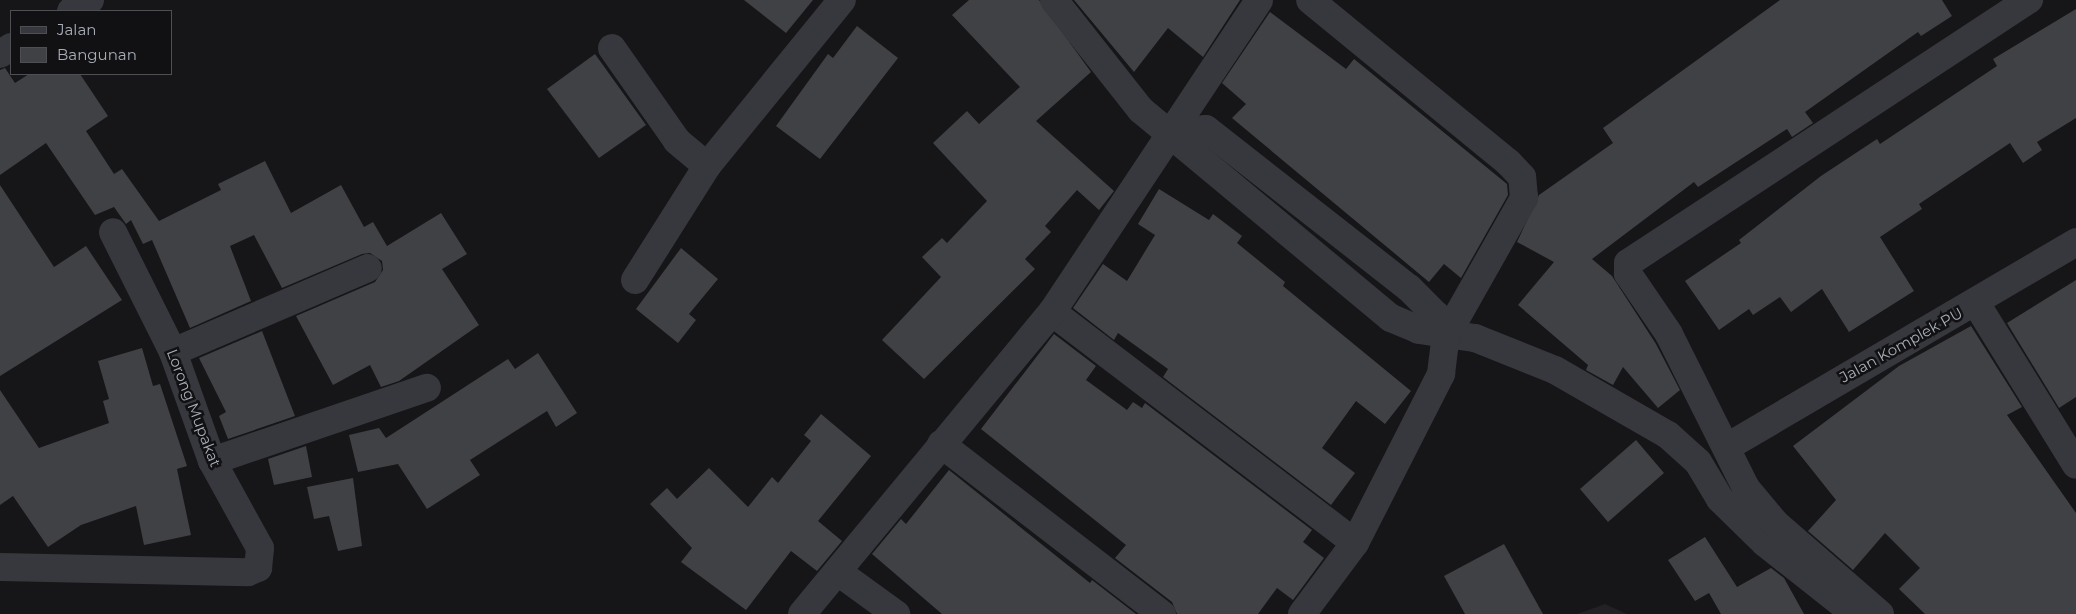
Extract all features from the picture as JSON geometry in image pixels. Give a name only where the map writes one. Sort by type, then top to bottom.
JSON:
[{"type":"street","points":[[73,10],[90,0]]},
{"type":"street","points":[[634,280],[707,166],[842,0]]},
{"type":"street","points":[[1054,0],[1141,110],[1170,131],[1206,129],[1409,288],[1436,315],[1446,336]]},
{"type":"street","points":[[802,614],[1052,312],[1170,131],[1259,0]]},
{"type":"street","points":[[1302,614],[1355,543],[1440,374],[1446,336],[1524,198],[1522,177],[1310,0]]},
{"type":"street","points":[[1880,614],[1776,524],[1746,488],[1669,334],[1628,274],[1628,263],[2029,0]]},
{"type":"street","points":[[612,48],[677,140],[707,166]]},
{"type":"street","name":"Lorong Mupakat","points":[[0,567],[248,572],[258,568],[260,548],[212,461],[172,352],[113,232]]},
{"type":"street","name":"Jalan Komplek PU","points":[[1727,447],[1976,303],[2076,242]]},
{"type":"street","points":[[172,352],[368,268]]},
{"type":"street","points":[[1976,303],[2076,465]]},
{"type":"street","points":[[1052,312],[1355,543]]},
{"type":"street","points":[[1446,336],[1475,338],[1555,370],[1668,435],[1698,462],[1720,499],[1765,543],[1855,614]]},
{"type":"street","points":[[212,461],[427,388]]},
{"type":"street","points":[[941,444],[1162,614]]},
{"type":"street","points":[[838,572],[896,614]]},
{"type":"shaded area","points":[[1605,604],[1627,614],[1577,614]]},
{"type":"building","points":[[744,0],[813,0],[786,33]]},
{"type":"building","points":[[969,0],[1039,0],[1091,72],[1036,121],[1114,191],[1099,210],[1077,190],[1045,226],[1051,232],[1025,259],[1035,269],[924,379],[882,340],[941,277],[922,257],[942,238],[947,243],[987,201],[933,143],[967,111],[979,124],[1020,87],[952,15]]},
{"type":"building","points":[[1074,0],[1240,0],[1203,57],[1168,28],[1134,72]]},
{"type":"building","points":[[1780,0],[1942,0],[1952,16],[1921,36],[1918,32],[1805,112],[1813,123],[1792,137],[1787,129],[1698,187],[1694,182],[1592,259],[1612,276],[1656,344],[1680,390],[1658,408],[1623,367],[1613,385],[1586,370],[1588,365],[1518,305],[1554,262],[1517,242],[1539,195],[1613,143],[1603,128]]},
{"type":"building","points":[[2076,9],[2076,118],[2037,142],[2042,150],[2023,163],[2010,143],[1919,204],[1922,209],[1880,237],[1914,291],[1849,332],[1822,289],[1791,312],[1780,297],[1753,315],[1749,309],[1719,330],[1685,281],[1741,243],[1739,240],[1821,176],[1877,139],[1880,144],[1997,66],[1993,59]]},
{"type":"building","points":[[1270,12],[1346,69],[1354,59],[1507,184],[1508,195],[1461,278],[1444,264],[1429,282],[1232,118],[1246,104],[1222,83]]},
{"type":"building","points":[[857,26],[898,58],[820,159],[776,126],[828,54],[833,58]]},
{"type":"building","points":[[595,54],[646,125],[599,158],[547,89]]},
{"type":"building","points":[[5,68],[15,83],[27,75],[81,75],[108,116],[86,131],[114,174],[122,169],[159,221],[221,190],[218,184],[265,161],[291,213],[341,185],[364,227],[373,222],[387,246],[441,213],[467,254],[442,269],[479,325],[399,381],[381,387],[370,365],[333,385],[296,316],[375,282],[383,270],[382,261],[370,253],[362,254],[282,288],[254,235],[230,246],[251,301],[190,328],[152,240],[143,244],[131,220],[126,224],[114,207],[95,215],[46,143],[0,175],[0,70]]},
{"type":"building","points":[[0,185],[54,267],[86,246],[122,300],[0,376]]},
{"type":"building","points":[[1159,189],[1209,220],[1213,214],[1242,236],[1237,243],[1285,282],[1283,286],[1411,391],[1385,424],[1356,401],[1322,448],[1355,473],[1331,505],[1163,377],[1168,369],[1118,333],[1114,340],[1073,308],[1103,264],[1127,281],[1155,235],[1138,224]]},
{"type":"building","points":[[681,248],[718,279],[689,314],[696,320],[678,343],[636,309]]},
{"type":"building","points":[[2076,280],[2076,397],[2059,408],[2007,323]]},
{"type":"building","points":[[1971,326],[2022,407],[2007,415],[2076,513],[2076,614],[1925,614],[1899,589],[1920,568],[1885,533],[1853,570],[1808,531],[1836,500],[1793,446],[1899,366]]},
{"type":"building","points":[[262,331],[295,416],[228,439],[219,416],[226,412],[199,358]]},
{"type":"building","points":[[1054,334],[1096,366],[1086,380],[1127,410],[1133,402],[1142,408],[1145,403],[1312,530],[1303,542],[1324,558],[1293,600],[1277,588],[1258,614],[1177,614],[1172,602],[1115,558],[1126,545],[981,429]]},
{"type":"building","points":[[142,348],[153,386],[160,384],[187,466],[177,469],[191,535],[144,545],[136,506],[81,525],[48,547],[13,496],[0,505],[0,390],[39,448],[109,423],[103,401],[109,399],[98,361]]},
{"type":"building","points":[[538,353],[577,413],[556,427],[547,411],[470,460],[480,475],[427,509],[398,464],[358,472],[349,435],[379,428],[386,438],[508,359],[515,369]]},
{"type":"building","points":[[821,414],[871,456],[818,521],[842,541],[817,571],[791,551],[746,610],[681,562],[692,548],[650,504],[667,488],[677,499],[709,468],[748,507],[772,477],[778,483],[811,441],[804,435]]},
{"type":"building","points":[[1636,440],[1664,473],[1608,522],[1580,489]]},
{"type":"building","points":[[306,446],[312,477],[274,485],[268,459]]},
{"type":"building","points":[[949,470],[1090,583],[1092,580],[1136,614],[942,614],[872,554],[901,519],[906,524]]},
{"type":"building","points":[[353,478],[362,546],[338,551],[329,516],[314,519],[307,487]]},
{"type":"building","points":[[1705,537],[1737,587],[1771,568],[1784,578],[1804,614],[1721,614],[1709,593],[1695,601],[1668,560]]},
{"type":"building","points":[[1504,544],[1543,614],[1465,614],[1444,576]]}]
